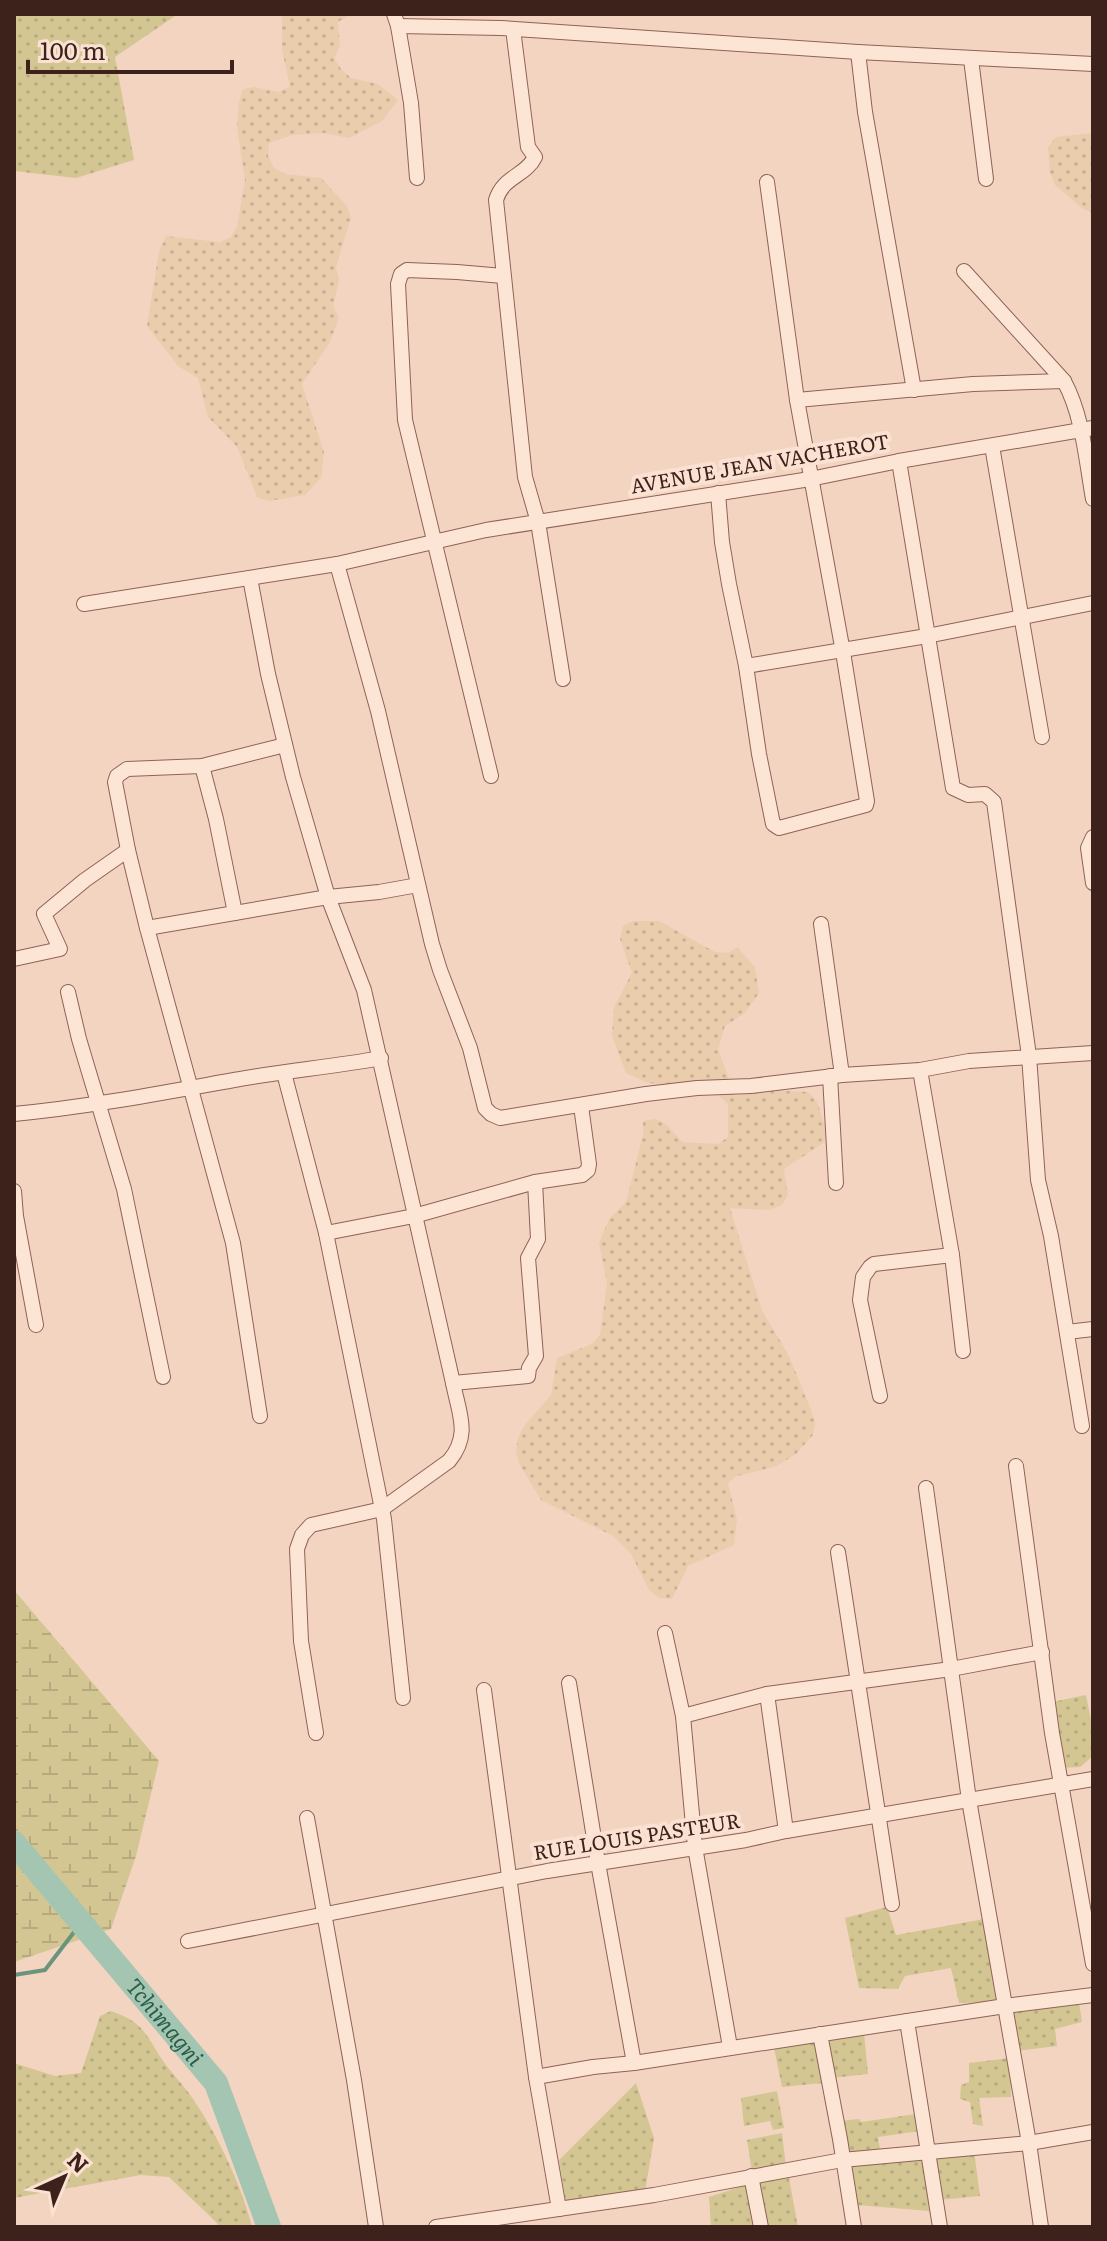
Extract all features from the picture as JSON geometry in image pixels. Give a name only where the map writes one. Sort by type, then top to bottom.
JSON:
[{"type":"street","points":[[417,178],[411,103],[396,20],[858,52],[1093,64]]},
{"type":"street","points":[[513,29],[528,147],[535,157],[531,164],[506,182],[496,200],[525,477],[538,522],[563,679]]},
{"type":"street","points":[[858,52],[865,112],[914,390]]},
{"type":"street","points":[[971,59],[986,179]]},
{"type":"street","points":[[718,493],[724,556],[772,821],[779,828],[866,805],[843,652],[797,400],[767,182]]},
{"type":"street","points":[[491,776],[405,420],[398,284],[401,274],[407,270],[503,276]]},
{"type":"street","points":[[964,271],[1064,381],[1087,428],[1093,499]]},
{"type":"street","points":[[797,400],[973,384],[1064,381]]},
{"type":"street","name":"AVENUE JEAN VACHEROT","points":[[337,564],[486,530],[810,479],[1087,428]]},
{"type":"street","points":[[992,446],[1042,737]]},
{"type":"street","points":[[899,461],[953,788],[968,795],[985,794],[994,802],[1029,1056],[1038,1180],[1051,1236],[1082,1426]]},
{"type":"street","points":[[84,604],[337,564],[378,711],[440,970],[470,1048],[485,1108],[491,1114],[500,1118],[697,1088],[920,1070],[969,1061],[1093,1053]]},
{"type":"street","points":[[250,578],[285,745],[328,897],[363,984],[463,1436],[458,1450],[449,1461],[382,1509],[311,1525],[302,1535],[297,1549],[301,1641],[316,1733]]},
{"type":"street","points":[[746,666],[843,652],[1093,603]]},
{"type":"street","points":[[260,1416],[233,1243],[147,928],[115,782],[117,776],[127,769],[202,766],[285,745]]},
{"type":"street","points":[[202,766],[235,913]]},
{"type":"street","points":[[1093,837],[1088,848],[1093,883]]},
{"type":"street","points":[[14,959],[60,949],[44,914],[128,850]]},
{"type":"street","points":[[147,928],[418,885]]},
{"type":"street","points":[[821,924],[836,1076],[836,1183]]},
{"type":"street","points":[[68,992],[124,1189],[163,1377]]},
{"type":"street","points":[[14,1114],[73,1109],[381,1058]]},
{"type":"street","points":[[920,1070],[952,1255],[963,1351]]},
{"type":"street","points":[[284,1073],[326,1233],[382,1509],[403,1698]]},
{"type":"street","points":[[326,1233],[414,1216],[535,1182],[582,1175],[589,1164],[581,1106]]},
{"type":"street","points":[[453,1383],[528,1376],[536,1356],[528,1258],[538,1239],[535,1182]]},
{"type":"street","points":[[14,1191],[36,1325]]},
{"type":"street","points":[[880,1396],[860,1300],[866,1271],[874,1264],[952,1255]]},
{"type":"street","points":[[1067,1332],[1093,1329]]},
{"type":"street","points":[[1016,1466],[1061,1785],[1093,1964]]},
{"type":"street","points":[[926,1488],[969,1800],[1041,2227]]},
{"type":"street","points":[[838,1552],[892,1904]]},
{"type":"street","points":[[665,1633],[683,1716],[695,1847],[730,2047]]},
{"type":"street","points":[[683,1716],[767,1694],[951,1669],[1042,1652]]},
{"type":"street","points":[[569,1683],[634,2063]]},
{"type":"street","points":[[484,1690],[536,2077],[559,2209]]},
{"type":"street","points":[[767,1694],[786,1831]]},
{"type":"street","name":"RUE LOUIS PASTEUR","points":[[188,1941],[510,1878],[1093,1779]]},
{"type":"street","points":[[307,1818],[376,2227]]},
{"type":"street","points":[[536,2077],[1093,1995]]},
{"type":"street","points":[[907,2021],[940,2227]]},
{"type":"street","points":[[820,2034],[854,2227]]},
{"type":"street","points":[[436,2227],[475,2224],[654,2195],[842,2160],[1029,2143],[1093,2132]]},
{"type":"street","points":[[751,2176],[761,2227]]},
{"type":"shaded area","points":[[282,14],[351,14],[338,22],[340,46],[334,58],[351,78],[378,84],[398,100],[382,121],[349,138],[324,133],[292,135],[269,143],[268,156],[274,168],[285,174],[321,178],[347,206],[351,218],[336,267],[339,280],[333,306],[339,318],[330,342],[302,384],[324,452],[321,478],[305,495],[269,501],[257,497],[237,447],[208,417],[198,378],[178,366],[147,326],[159,251],[166,236],[220,242],[231,237],[237,226],[245,180],[237,127],[239,101],[243,89],[254,87],[279,92],[290,86],[282,50]]},
{"type":"shaded area","points":[[1093,133],[1093,213],[1083,209],[1055,185],[1050,173],[1048,147],[1056,137]]},
{"type":"shaded area","points":[[633,921],[659,921],[715,952],[728,953],[737,947],[755,967],[759,993],[745,1013],[725,1026],[718,1049],[735,1096],[771,1090],[808,1092],[817,1101],[826,1130],[825,1142],[784,1169],[788,1195],[782,1205],[769,1210],[730,1208],[762,1310],[789,1356],[811,1410],[815,1422],[813,1435],[785,1461],[774,1467],[737,1476],[728,1483],[737,1520],[734,1545],[688,1566],[672,1599],[659,1598],[649,1590],[631,1554],[613,1536],[541,1500],[520,1465],[516,1452],[524,1426],[551,1395],[557,1358],[592,1344],[600,1335],[607,1283],[599,1243],[609,1219],[626,1202],[643,1135],[643,1121],[655,1119],[666,1124],[682,1142],[718,1144],[728,1137],[728,1104],[709,1087],[648,1083],[626,1073],[612,1036],[614,1007],[632,973],[620,939],[623,926]]},
{"type":"green space","points":[[14,14],[178,14],[115,57],[134,160],[76,178],[14,171]]},
{"type":"green space","points":[[14,1590],[159,1761],[136,1856],[111,1929],[14,1962]]},
{"type":"green space","points":[[1086,1695],[1093,1730],[1093,1756],[1080,1767],[1061,1768],[1052,1702]]},
{"type":"green space","points":[[887,1907],[896,1935],[984,1919],[999,2002],[959,2003],[951,1968],[905,1976],[898,1989],[859,1988],[845,1918]]},
{"type":"green space","points":[[1079,2002],[1082,2022],[1055,2029],[1057,2046],[1016,2051],[1010,2010]]},
{"type":"green space","points":[[111,2011],[139,2027],[193,2099],[228,2161],[252,2227],[218,2227],[169,2177],[141,2175],[14,2198],[14,2063],[55,2076],[81,2073],[100,2016]]},
{"type":"green space","points":[[864,2033],[868,2074],[832,2078],[824,2038]]},
{"type":"green space","points":[[817,2042],[823,2083],[782,2087],[774,2048]]},
{"type":"green space","points":[[1010,2058],[1011,2097],[979,2098],[983,2126],[973,2124],[970,2102],[960,2099],[961,2085],[969,2082],[969,2063]]},
{"type":"green space","points":[[636,2083],[654,2138],[645,2192],[566,2203],[559,2160]]},
{"type":"green space","points":[[777,2091],[784,2128],[773,2130],[770,2121],[744,2126],[741,2098]]},
{"type":"green space","points":[[916,2114],[920,2131],[878,2137],[881,2155],[843,2158],[839,2121],[859,2119],[861,2122]]},
{"type":"green space","points":[[782,2133],[786,2167],[752,2172],[747,2140]]},
{"type":"green space","points":[[974,2151],[980,2196],[939,2200],[935,2157]]},
{"type":"green space","points":[[924,2158],[929,2211],[857,2205],[847,2163]]},
{"type":"green space","points":[[789,2178],[798,2227],[765,2227],[756,2182]]},
{"type":"green space","points":[[749,2184],[756,2227],[711,2227],[709,2197]]},
{"type":"waterway","name":"Tchimagni","points":[[14,1843],[216,2083],[269,2227]]},
{"type":"waterway","points":[[14,1975],[45,1970],[81,1923]]}]
